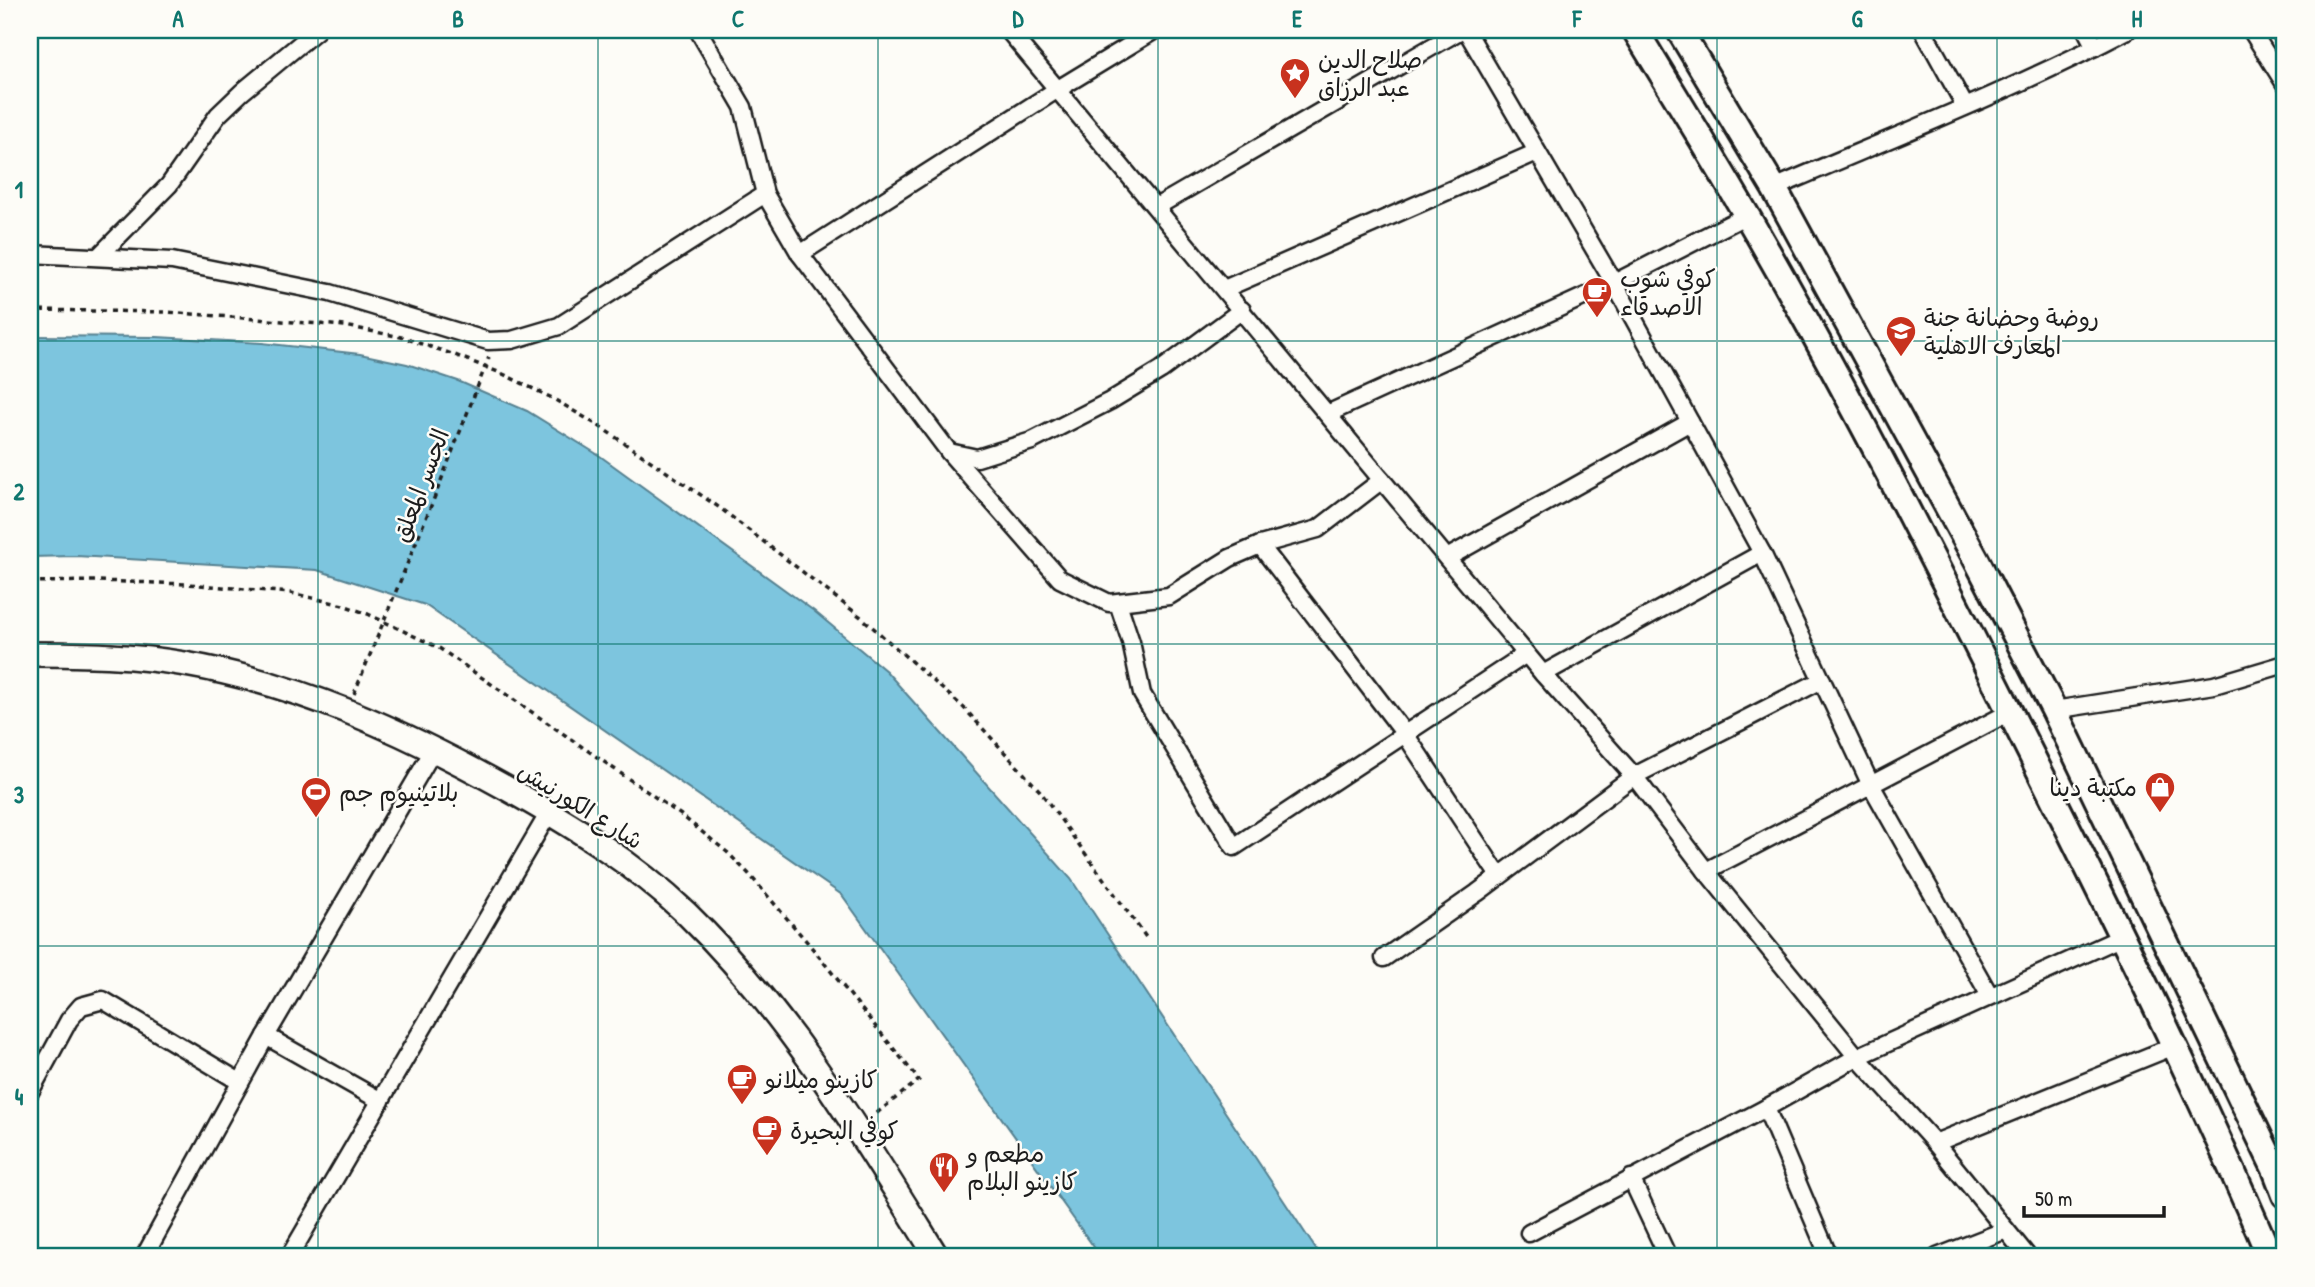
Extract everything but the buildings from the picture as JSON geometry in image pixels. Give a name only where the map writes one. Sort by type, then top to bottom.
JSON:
[{"type":"main road","points":[[1635,30],[1747,215],[1854,410],[2010,712],[2122,937],[2239,1184],[2270,1257]]},
{"type":"main road","points":[[1679,30],[1774,188],[1980,567],[2054,710],[2285,1195]]},
{"type":"main road","points":[[1930,558],[1938,561],[1954,559],[1962,553],[1966,542]]},
{"type":"main road","points":[[1944,585],[1954,570],[1967,565],[1980,567]]},
{"type":"street","points":[[99,256],[169,185],[218,115],[317,30]]},
{"type":"street","points":[[698,30],[743,107],[765,194],[800,254],[949,452],[1060,579],[1109,603],[1169,596],[1230,558],[1259,545],[1318,529],[1382,480]]},
{"type":"street","points":[[1008,30],[1526,654],[1634,776],[1706,871],[1857,1057],[1936,1143],[2028,1257]]},
{"type":"street","points":[[800,254],[1155,30]]},
{"type":"street","points":[[1156,206],[1464,30],[1614,283],[1762,553],[1871,785],[1990,996]]},
{"type":"street","points":[[1923,30],[1965,106]]},
{"type":"street","points":[[2086,30],[2095,47]]},
{"type":"street","points":[[1774,188],[1965,106],[2128,30]]},
{"type":"street","points":[[2251,30],[2285,84]]},
{"type":"street","points":[[1224,289],[1537,152]]},
{"type":"street","points":[[30,254],[172,261],[330,293],[495,342],[512,340],[559,326],[765,194]]},
{"type":"street","points":[[1327,414],[1614,283],[1747,215]]},
{"type":"street","points":[[949,452],[977,458],[1032,441],[1110,401],[1161,370],[1242,310]]},
{"type":"street","points":[[1447,558],[1690,422]]},
{"type":"street","points":[[1259,545],[1405,734],[1499,876]]},
{"type":"street","points":[[1543,674],[1762,553]]},
{"type":"street","points":[[1118,603],[1131,642],[1142,694],[1234,847],[1526,654]]},
{"type":"street","name":"شارع الكورنيش","points":[[30,654],[102,655],[184,664],[294,690],[347,710],[434,749],[550,811],[626,863],[687,914],[769,1006],[827,1083],[937,1257]]},
{"type":"street","points":[[2054,710],[2214,685],[2285,664]]},
{"type":"street","points":[[1384,958],[1634,776],[1822,680]]},
{"type":"street","points":[[1706,871],[2010,712]]},
{"type":"street","points":[[144,1257],[265,1037],[434,749]]},
{"type":"street","points":[[289,1257],[550,811]]},
{"type":"street","points":[[1529,1233],[1857,1057],[2122,937]]},
{"type":"street","points":[[30,1092],[69,1020],[81,1006],[103,1000],[240,1082]]},
{"type":"street","points":[[265,1037],[381,1101]]},
{"type":"street","points":[[1936,1143],[2174,1046]]},
{"type":"street","points":[[1766,1108],[1829,1257]]},
{"type":"street","points":[[1631,1178],[1668,1257]]},
{"type":"street","points":[[1937,1257],[2006,1230]]},
{"type":"path","points":[[30,310],[167,312],[336,325],[401,337],[485,366],[536,389],[599,426],[720,508],[861,618],[964,708],[1016,763],[1063,821],[1148,940]]},
{"type":"path","name":"الجسر المعلق","points":[[347,710],[495,342]]},
{"type":"path","points":[[30,582],[97,581],[264,590],[317,598],[384,620],[439,648],[681,815],[727,852],[748,873],[919,1080],[857,1128]]},
{"type":"water","points":[[30,336],[157,337],[262,343],[360,354],[407,364],[458,381],[527,411],[600,456],[814,611],[886,671],[1071,879],[1321,1257],[1101,1257],[842,895],[425,605],[317,570],[76,556],[30,557]]},
{"type":"railway","points":[[2269,30],[2285,55]]},
{"type":"place","name":"صلاح الدين عبد الرزاق","points":[[1295,100]]},
{"type":"place","name":"كوفي شوب الاصدقاء","points":[[1597,319]]},
{"type":"place","name":"روضة وحضانة جنة المعارف الاهلية","points":[[1901,358]]},
{"type":"place","name":"مكتبة دينا","points":[[2160,814]]},
{"type":"place","name":"بلاتينيوم جم","points":[[316,819]]},
{"type":"place","name":"كازينو ميلانو","points":[[742,1106]]},
{"type":"place","name":"كوفي البحيرة","points":[[767,1157]]},
{"type":"place","name":"مطعم و كازينو البلام","points":[[944,1194]]}]
